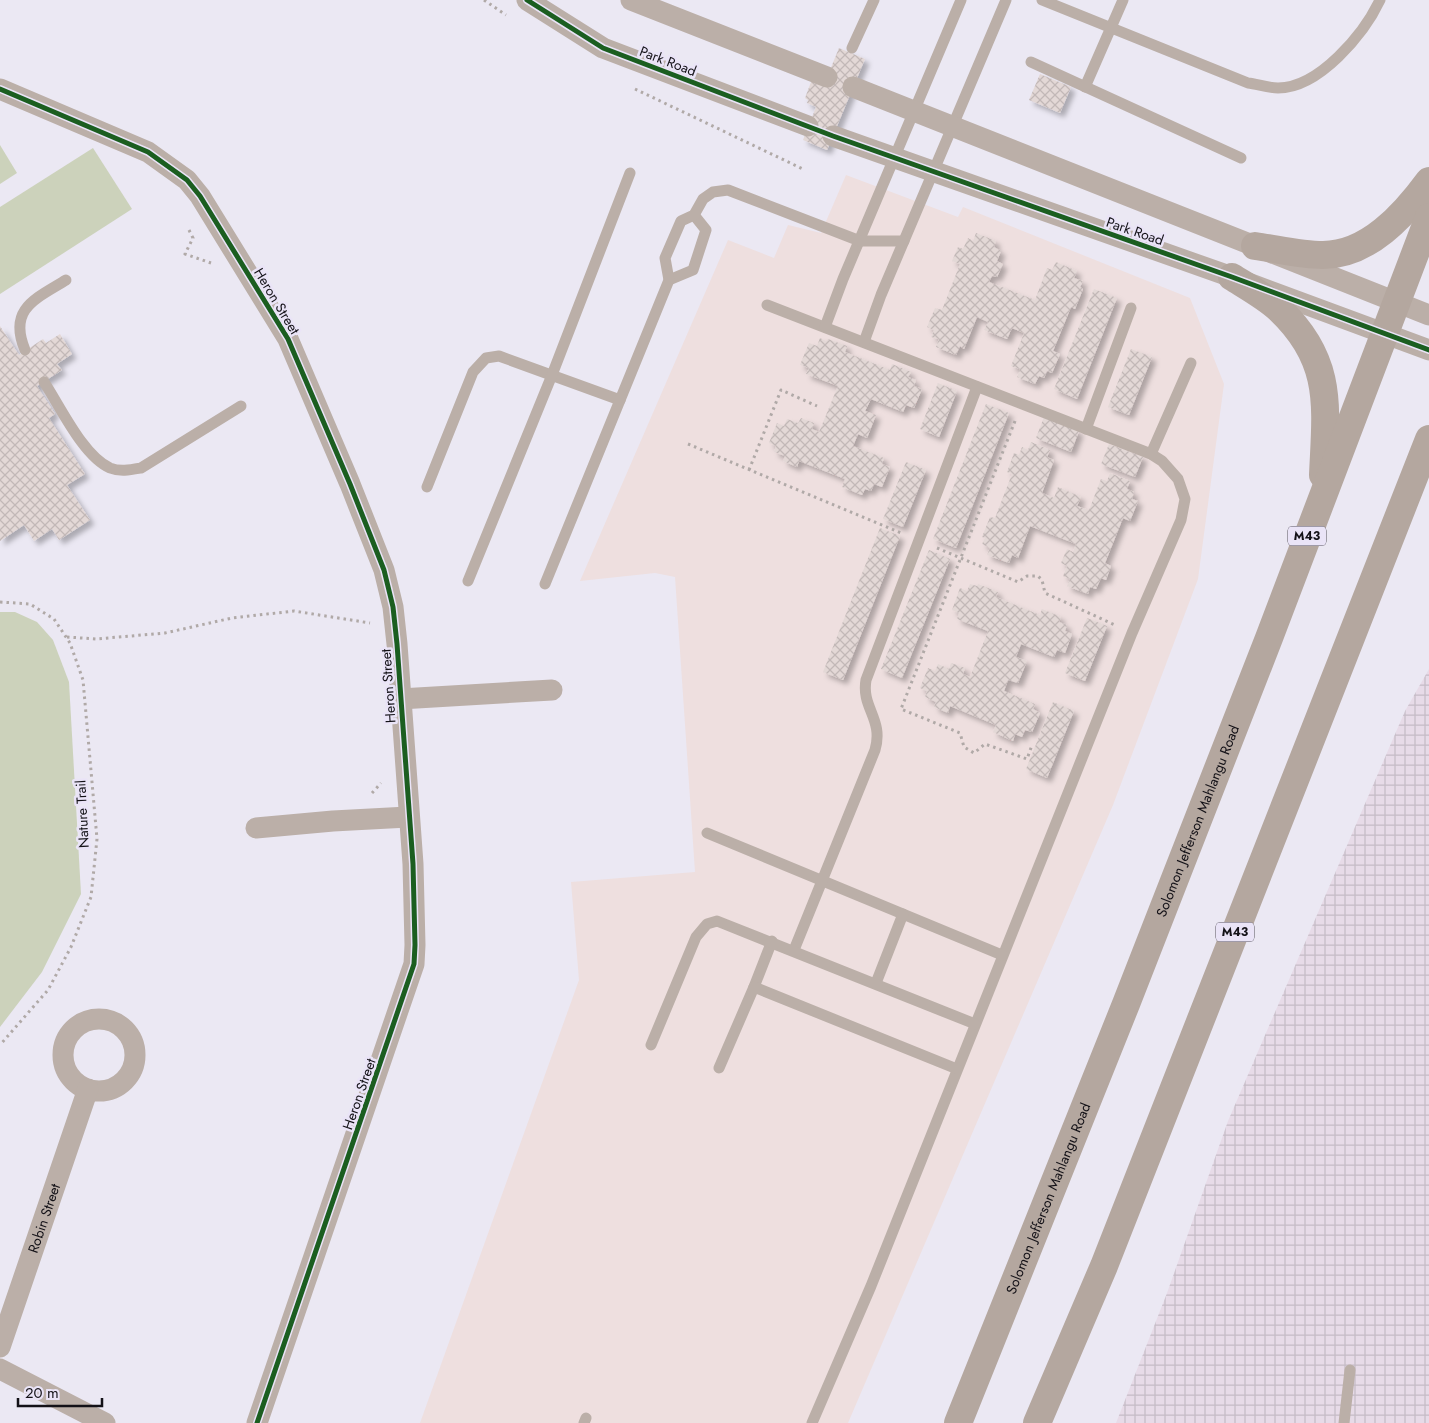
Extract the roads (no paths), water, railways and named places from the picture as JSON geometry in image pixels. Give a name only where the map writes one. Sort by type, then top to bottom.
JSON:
[{"type":"main road","points":[[1255,246],[1324,255],[1359,246],[1396,219],[1429,181]]},
{"type":"main road","name":"Solomon Jefferson Mahlangu Road","points":[[958,1423],[1129,994],[1322,499],[1429,217]]},
{"type":"main road","points":[[1232,277],[1279,308],[1298,330],[1314,356],[1324,387],[1326,412],[1322,499]]},
{"type":"main road","name":"M43","points":[[1037,1423],[1104,1266],[1429,439]]},
{"type":"street","name":"Park Road","points":[[527,0],[603,48],[808,126]]},
{"type":"street","points":[[631,0],[827,77]]},
{"type":"street","points":[[853,87],[1429,315]]},
{"type":"street","name":"Heron Street","points":[[0,89],[148,152],[187,180],[200,196],[288,340],[350,484],[384,570],[391,598],[413,872],[416,945],[414,964],[257,1423]]},
{"type":"street","name":"Park Road","points":[[833,136],[1232,277],[1429,350]]},
{"type":"street","points":[[400,699],[552,690]]},
{"type":"street","points":[[256,828],[408,817]]},
{"type":"street","name":"Robin Street","points":[[0,1347],[88,1089]]},
{"type":"street","points":[[0,1370],[105,1423]]},
{"type":"lane","points":[[852,48],[874,0]]},
{"type":"lane","points":[[826,327],[913,111],[961,0]]},
{"type":"lane","points":[[864,342],[904,241],[1006,0]]},
{"type":"lane","points":[[1042,0],[1248,83],[1278,88],[1305,81],[1333,62],[1365,24],[1380,0]]},
{"type":"lane","points":[[1085,87],[1123,0]]},
{"type":"lane","points":[[1031,62],[1241,158]]},
{"type":"lane","points":[[468,581],[552,375],[630,173]]},
{"type":"lane","points":[[545,584],[669,280],[665,258],[681,221],[694,215],[703,200],[713,192],[728,190],[860,241],[904,241]]},
{"type":"lane","points":[[669,280],[692,270],[706,230],[694,215]]},
{"type":"lane","points":[[25,350],[18,326],[23,312],[39,297],[66,280]]},
{"type":"lane","points":[[767,305],[1152,454],[1162,460],[1178,479],[1185,499],[1181,520],[1132,633],[974,1024],[871,1286],[812,1423]]},
{"type":"lane","points":[[1086,429],[1131,308]]},
{"type":"lane","points":[[427,486],[473,372],[486,358],[499,356],[620,400]]},
{"type":"lane","points":[[1152,454],[1191,363]]},
{"type":"lane","points":[[44,382],[82,442],[97,460],[111,468],[126,471],[140,468],[241,406]]},
{"type":"lane","points":[[794,950],[877,742],[878,728],[867,702],[866,680],[977,387]]},
{"type":"lane","points":[[707,833],[1002,955]]},
{"type":"lane","points":[[876,984],[903,914]]},
{"type":"lane","points":[[651,1044],[696,937],[707,924],[717,920],[974,1024]]},
{"type":"lane","points":[[719,1068],[772,941]]},
{"type":"lane","points":[[754,987],[957,1069]]},
{"type":"lane","points":[[1344,1423],[1350,1370]]}]
